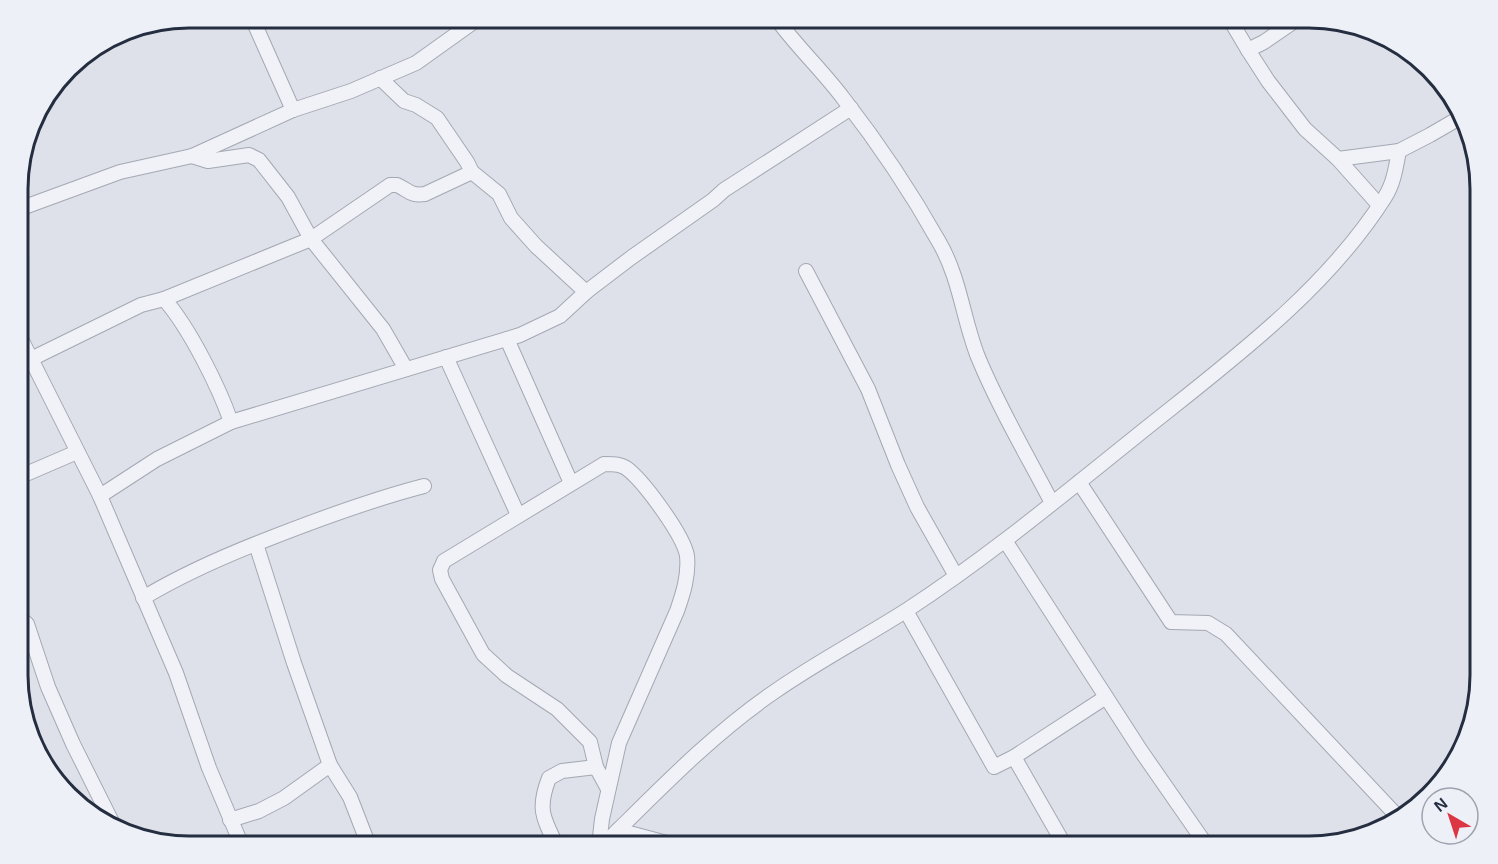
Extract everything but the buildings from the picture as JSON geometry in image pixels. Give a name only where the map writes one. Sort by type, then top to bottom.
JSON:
[{"type":"street","points":[[256,28],[293,110]]},
{"type":"street","points":[[28,206],[120,172],[192,156],[293,110],[351,91],[416,63],[465,28]]},
{"type":"street","points":[[784,28],[851,108],[885,155],[939,241],[951,266],[977,356],[1052,503]]},
{"type":"street","points":[[1235,28],[1263,74],[1305,129],[1338,159],[1379,206]]},
{"type":"street","points":[[1248,50],[1284,28]]},
{"type":"street","points":[[380,78],[404,101],[416,105],[437,118],[472,172],[499,194],[511,218],[536,246],[586,292]]},
{"type":"street","points":[[100,496],[157,459],[231,422],[520,335],[560,316],[586,292],[724,190],[851,108]]},
{"type":"street","points":[[1338,159],[1399,151],[1454,121]]},
{"type":"street","points":[[612,836],[716,736],[774,692],[906,611],[1006,542],[1206,381],[1287,310],[1349,246],[1387,195],[1399,151]]},
{"type":"street","points":[[192,156],[208,161],[249,155],[258,160],[288,197],[311,239],[383,329],[405,369]]},
{"type":"street","points":[[31,359],[141,305],[164,299],[311,239],[390,185],[397,185],[411,195],[425,194],[472,172]]},
{"type":"street","points":[[806,271],[868,389],[917,507],[956,576]]},
{"type":"street","points":[[164,299],[193,343],[220,394],[231,422]]},
{"type":"street","points":[[507,339],[571,483]]},
{"type":"street","points":[[28,354],[100,496],[176,673],[237,836]]},
{"type":"street","points":[[446,357],[518,515]]},
{"type":"street","points":[[28,473],[77,452]]},
{"type":"street","points":[[602,836],[608,789],[619,743],[683,592],[687,555],[681,538],[630,471],[618,465],[604,464],[444,561],[440,570],[442,579],[483,654],[507,676],[557,709],[590,742],[596,767],[608,789]]},
{"type":"street","points":[[1079,482],[1171,622],[1208,623],[1226,634],[1393,811]]},
{"type":"street","points":[[143,598],[216,559],[349,508],[424,486]]},
{"type":"street","points":[[1006,542],[1141,751],[1199,835]]},
{"type":"street","points":[[256,544],[330,765],[350,796],[365,836]]},
{"type":"street","points":[[906,611],[994,767],[1014,758],[1106,696]]},
{"type":"street","points":[[28,627],[48,687],[107,813]]},
{"type":"street","points":[[1014,758],[1059,835]]},
{"type":"street","points":[[230,820],[268,807],[330,765]]},
{"type":"street","points":[[552,836],[544,820],[541,803],[549,778],[562,771],[596,767]]},
{"type":"street","points":[[618,830],[639,836]]}]
